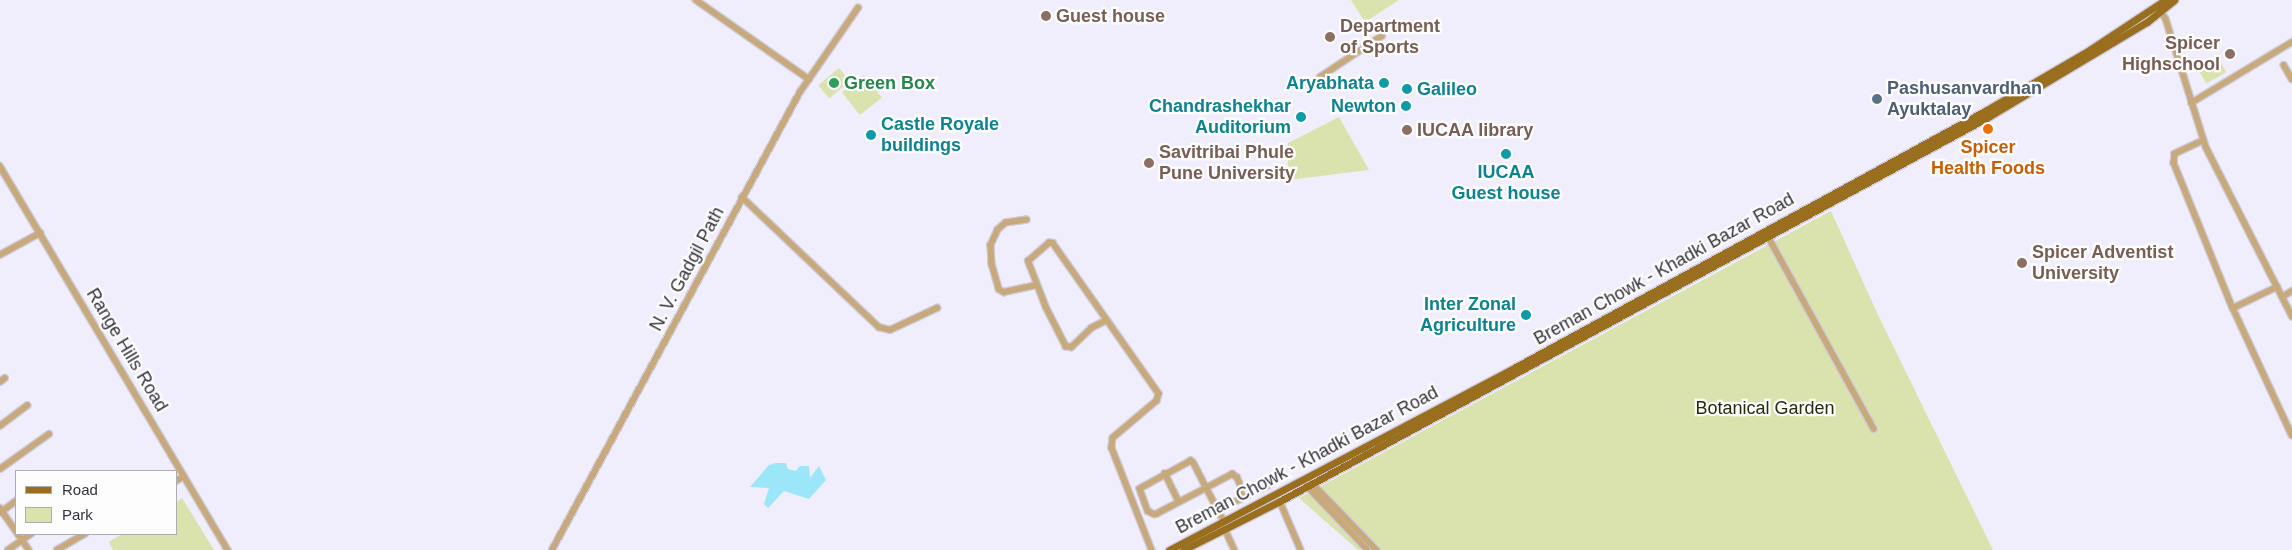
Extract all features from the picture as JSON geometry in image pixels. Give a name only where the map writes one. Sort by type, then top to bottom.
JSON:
[{"type":"main road","name":"Breman Chowk - Khadki Bazar Road","points":[[1278,498],[1310,485],[1985,111],[2160,9],[2164,0]]},
{"type":"main road","name":"Breman Chowk - Khadki Bazar Road","points":[[1169,550],[1278,498],[1988,117],[2174,0]]},
{"type":"main road","name":"Breman Chowk - Khadki Bazar Road","points":[[1183,550],[1224,525]]},
{"type":"street","points":[[696,0],[809,78]]},
{"type":"street","name":"N. V. Gadgil Path","points":[[552,550],[742,197],[809,78],[858,8]]},
{"type":"street","points":[[2160,9],[2203,141],[2292,316]]},
{"type":"street","points":[[1320,77],[1382,36]]},
{"type":"street","points":[[2191,103],[2292,42]]},
{"type":"street","points":[[2284,65],[2292,79]]},
{"type":"street","points":[[2203,141],[2175,154],[2174,163],[2233,308],[2292,435]]},
{"type":"street","name":"Range Hills Road","points":[[0,167],[228,550]]},
{"type":"street","points":[[742,197],[879,327],[890,330],[937,308]]},
{"type":"street","points":[[1027,220],[1006,223],[998,230],[990,245],[992,264],[999,289],[1004,292],[1036,285]]},
{"type":"street","points":[[0,255],[40,233]]},
{"type":"street","points":[[1768,236],[1874,429]]},
{"type":"street","points":[[1106,321],[1067,348],[1027,263],[1052,242],[1159,396],[1157,401],[1113,438],[1112,448],[1152,550]]},
{"type":"street","points":[[2233,308],[2277,286]]},
{"type":"street","points":[[2282,297],[2292,292]]},
{"type":"street","points":[[0,426],[28,406]]},
{"type":"street","points":[[0,469],[49,434]]},
{"type":"street","points":[[1235,550],[1218,509],[1206,488],[1191,461],[1165,473],[1140,488],[1148,511],[1156,514],[1206,488],[1234,474],[1245,495]]},
{"type":"street","points":[[1165,473],[1179,502]]},
{"type":"street","points":[[178,480],[184,476]]},
{"type":"street","points":[[1187,525],[1245,495],[1271,484]]},
{"type":"street","points":[[1310,485],[1377,550]]},
{"type":"street","points":[[1278,498],[1301,550]]},
{"type":"street","points":[[15,502],[1,511],[15,529]]},
{"type":"street","points":[[1330,505],[1368,550]]},
{"type":"street","points":[[19,535],[29,550]]},
{"type":"street","points":[[8,550],[30,535]]},
{"type":"street","points":[[57,550],[83,535]]},
{"type":"green space","points":[[1351,0],[1399,0],[1365,22]]},
{"type":"green space","points":[[2220,61],[2226,72],[2206,84],[2200,72]]},
{"type":"green space","name":"Green Box","points":[[839,68],[850,81],[829,98],[818,85]]},
{"type":"green space","points":[[864,75],[882,98],[860,115],[842,92]]},
{"type":"green space","points":[[1339,117],[1369,170],[1288,180],[1288,143]]},
{"type":"green space","name":"Botanical Garden","points":[[1831,211],[1878,315],[1993,550],[1358,550],[1299,498]]},
{"type":"green space","points":[[182,498],[214,550],[113,550],[109,542],[120,535],[178,535],[178,501]]},
{"type":"water","points":[[786,463],[788,469],[796,471],[800,466],[809,466],[810,478],[819,466],[826,480],[809,499],[784,491],[768,508],[764,504],[769,488],[750,487],[769,465]]},
{"type":"place","name":"Guest house","points":[[1046,16]]},
{"type":"place","name":"Department of Sports","points":[[1330,37]]},
{"type":"place","name":"Spicer Highschool","points":[[2230,54]]},
{"type":"place","name":"Green Box","points":[[834,83]]},
{"type":"place","name":"Aryabhata","points":[[1384,83]]},
{"type":"place","name":"Galileo","points":[[1407,89]]},
{"type":"place","name":"Pashusanvardhan Ayuktalay","points":[[1877,99]]},
{"type":"place","name":"Newton","points":[[1406,106]]},
{"type":"place","name":"Chandrashekhar Auditorium","points":[[1301,117]]},
{"type":"place","name":"Spicer Health Foods","points":[[1988,129]]},
{"type":"place","name":"IUCAA library","points":[[1407,130]]},
{"type":"place","name":"Castle Royale buildings","points":[[871,135]]},
{"type":"place","name":"IUCAA Guest house","points":[[1506,154]]},
{"type":"place","name":"Savitribai Phule Pune University","points":[[1149,163]]},
{"type":"place","name":"Spicer Adventist University","points":[[2022,263]]},
{"type":"place","name":"Inter Zonal Agriculture","points":[[1526,315]]}]
